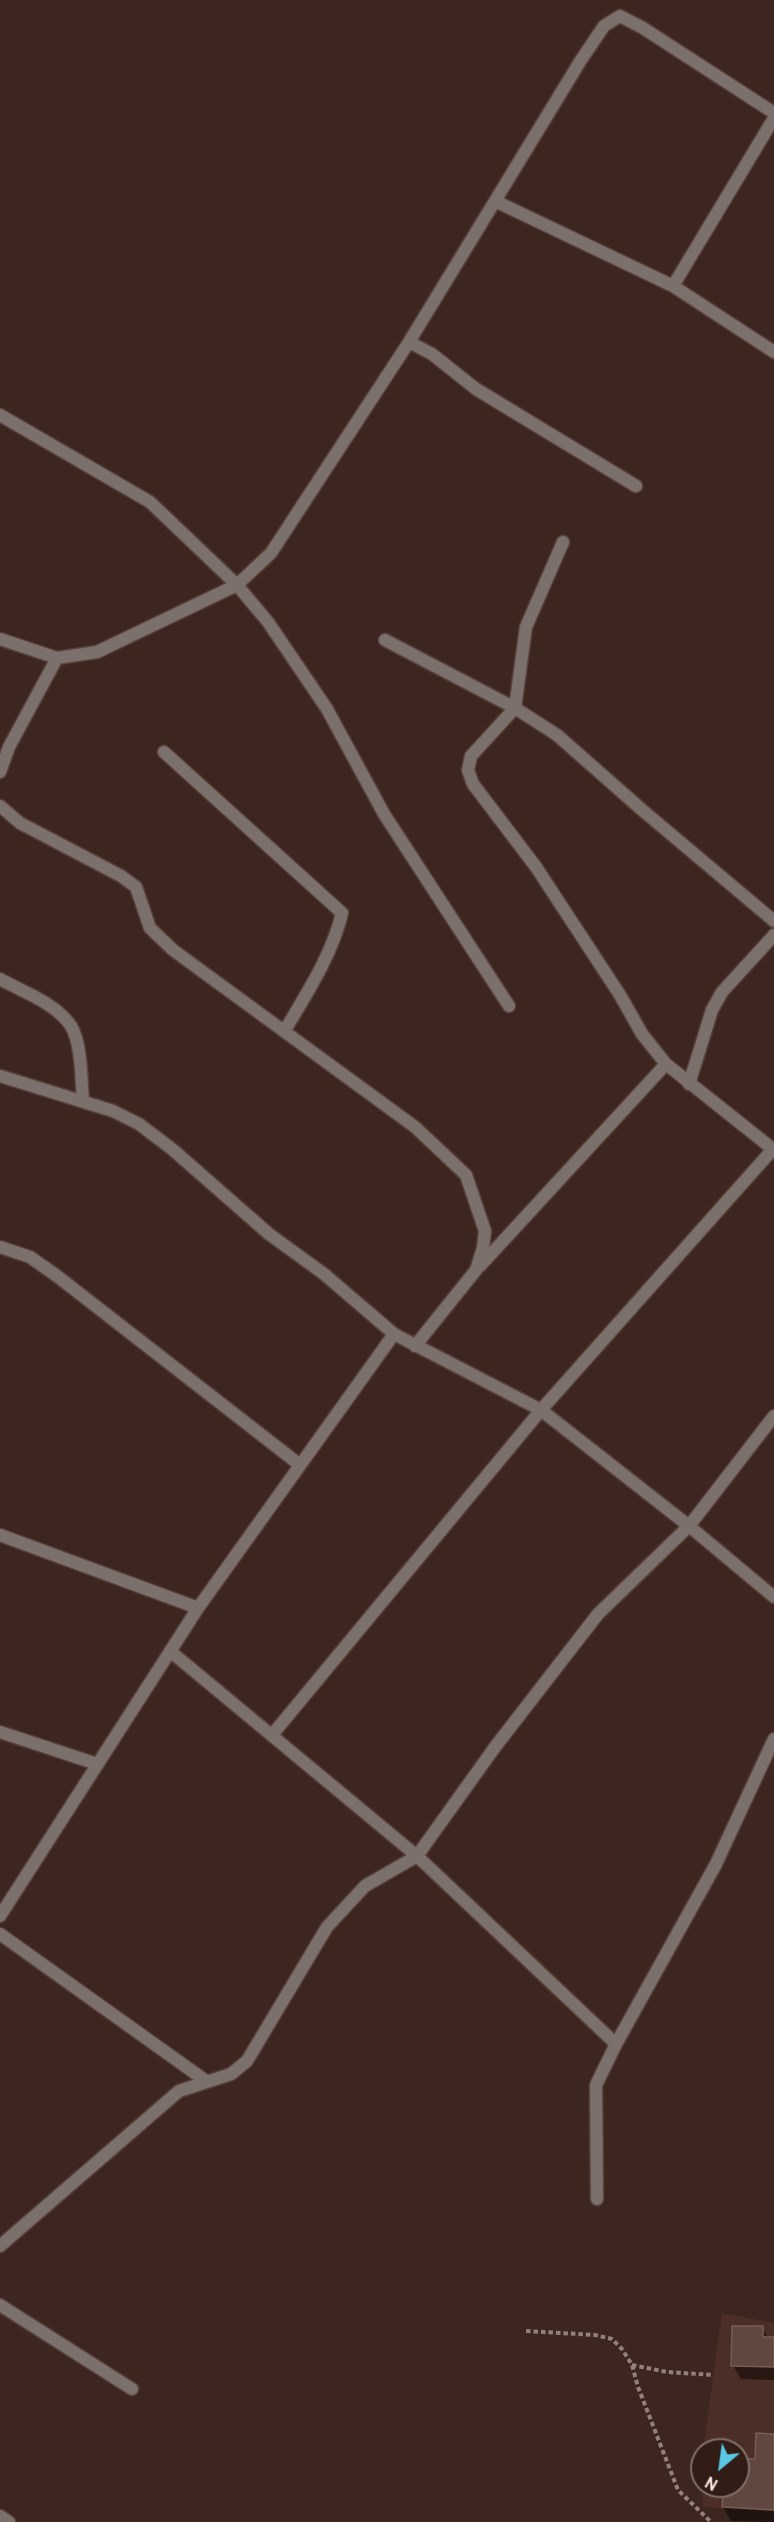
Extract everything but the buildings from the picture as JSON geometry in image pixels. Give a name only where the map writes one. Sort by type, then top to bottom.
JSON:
[{"type":"street","points":[[0,639],[57,658],[98,652],[237,585],[271,553],[409,342],[581,60],[604,27],[620,16],[643,28],[774,113]]},
{"type":"street","points":[[673,286],[774,118]]},
{"type":"street","points":[[495,201],[673,286],[774,352]]},
{"type":"street","points":[[409,342],[432,354],[477,389],[636,486]]},
{"type":"street","points":[[0,414],[150,502],[237,585],[268,622],[327,709],[384,814],[509,1006]]},
{"type":"street","points":[[272,1735],[541,1410],[774,1149],[666,1064],[642,1034],[620,994],[536,867],[473,784],[468,770],[471,756],[515,708],[526,627],[563,542]]},
{"type":"street","points":[[385,640],[515,708],[557,735],[774,921]]},
{"type":"street","points":[[0,772],[9,747],[57,658]]},
{"type":"street","points":[[164,752],[342,913],[339,927],[324,962],[285,1030]]},
{"type":"street","points":[[0,806],[20,823],[121,876],[136,887],[150,928],[172,950],[285,1030],[415,1127],[466,1175],[485,1231],[483,1248],[476,1270]]},
{"type":"street","points":[[689,1084],[712,1010],[722,992],[774,935]]},
{"type":"street","points":[[0,979],[57,1011],[71,1027],[76,1041],[83,1101]]},
{"type":"street","points":[[415,1346],[476,1270],[666,1064]]},
{"type":"street","points":[[0,1076],[113,1111],[139,1124],[172,1149],[269,1234],[324,1274],[394,1334],[541,1410],[689,1526],[774,1597]]},
{"type":"street","points":[[0,1246],[30,1257],[57,1276],[300,1465]]},
{"type":"street","points":[[0,1916],[198,1608],[394,1334]]},
{"type":"street","points":[[0,2246],[179,2091],[231,2074],[248,2061],[327,1927],[365,1886],[417,1856],[495,1747],[598,1614],[689,1526],[774,1416]]},
{"type":"street","points":[[0,1535],[198,1608]]},
{"type":"street","points":[[170,1651],[417,1856],[616,2044]]},
{"type":"street","points":[[0,1732],[98,1764]]},
{"type":"street","points":[[597,2199],[596,2085],[616,2044],[716,1864],[774,1739]]},
{"type":"street","points":[[0,1934],[206,2081]]},
{"type":"street","points":[[0,2305],[132,2389]]},
{"type":"street","points":[[0,2516],[9,2522]]},
{"type":"path","points":[[526,2331],[555,2331],[612,2339],[622,2349],[632,2365],[638,2387],[678,2490],[711,2522]]},
{"type":"path","points":[[632,2365],[667,2372],[713,2375]]},
{"type":"shaded area","points":[[722,2313],[774,2323],[774,2512],[703,2507],[703,2498],[750,2498],[750,2438],[705,2438]]}]
